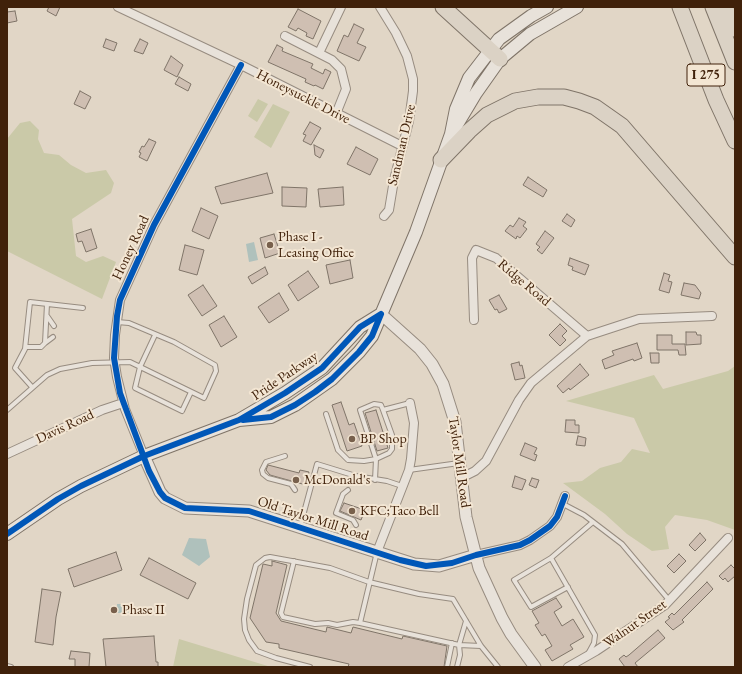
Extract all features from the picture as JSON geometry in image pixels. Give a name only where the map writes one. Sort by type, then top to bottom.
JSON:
[{"type":"highway","points":[[443,7],[495,54]]},
{"type":"highway","name":"I 275","points":[[680,7],[716,100],[735,141]]},
{"type":"highway","name":"I 275","points":[[713,7],[735,62]]},
{"type":"highway","points":[[725,7],[735,29]]},
{"type":"highway","points":[[441,160],[487,115],[514,101],[538,97],[564,97],[579,101],[595,107],[622,126],[735,257]]},
{"type":"main road","points":[[495,54],[499,39],[531,16],[547,7]]},
{"type":"main road","points":[[381,314],[416,232],[451,134],[456,109],[468,78],[495,54],[577,7]]},
{"type":"main road","name":"Pride Parkway","points":[[7,534],[58,499],[144,456],[239,420],[304,381],[336,355],[360,327],[381,314]]},
{"type":"street","name":"Honeysuckle Drive","points":[[118,7],[241,65],[402,146]]},
{"type":"street","points":[[319,54],[341,7]]},
{"type":"street","name":"Sandman Drive","points":[[380,7],[401,42],[407,56],[413,79],[413,102],[389,210],[384,216]]},
{"type":"street","points":[[285,36],[338,64],[346,82],[345,95],[336,114]]},
{"type":"street","name":"Honey Road","points":[[144,456],[123,403],[114,362],[116,321],[120,300],[154,225],[241,65]]},
{"type":"street","name":"Ridge Road","points":[[474,320],[472,258],[476,250],[496,258],[587,336]]},
{"type":"street","name":"Taylor Mill Road","points":[[381,314],[420,349],[432,364],[443,384],[455,422],[466,517],[476,555],[486,585],[502,618],[511,634],[535,667]]},
{"type":"street","points":[[461,478],[475,471],[486,461],[519,400],[531,383],[587,336],[639,319],[712,316]]},
{"type":"street","name":"Davis Road","points":[[7,454],[102,410],[123,403]]},
{"type":"street","points":[[377,552],[409,470],[414,439],[414,423],[410,403]]},
{"type":"street","name":"Old Taylor Mill Road","points":[[144,456],[160,492],[165,498],[175,504],[194,510],[217,508],[249,511],[400,560],[426,566],[452,563],[476,555]]},
{"type":"street","points":[[476,555],[520,545],[530,540],[550,526],[557,517],[564,500]]},
{"type":"street","name":"Walnut Street","points":[[568,667],[642,621],[669,600],[728,538]]},
{"type":"lane","points":[[32,387],[15,368],[26,346],[30,302],[83,308]]},
{"type":"lane","points":[[45,343],[47,304]]},
{"type":"lane","points":[[47,316],[54,326]]},
{"type":"lane","points":[[7,410],[47,375],[60,369],[92,363],[130,362],[167,383],[204,398],[216,371],[215,365],[155,334],[129,324],[116,321]]},
{"type":"lane","points":[[155,334],[140,367],[135,388],[160,398],[182,411],[191,392]]},
{"type":"lane","points":[[26,346],[41,347],[53,338]]},
{"type":"lane","points":[[383,410],[410,403]]},
{"type":"lane","points":[[326,414],[338,450],[343,456],[354,462],[376,459],[389,453],[392,449],[392,435],[381,405],[374,404],[360,410],[376,459],[375,480]]},
{"type":"lane","points":[[285,456],[266,462],[262,470],[262,474],[268,478],[291,484],[295,490]]},
{"type":"lane","points":[[409,470],[459,463]]},
{"type":"lane","points":[[300,527],[317,464],[356,476],[402,486]]},
{"type":"lane","points":[[348,490],[343,494],[336,513],[353,520],[356,525]]},
{"type":"lane","points":[[564,500],[622,544],[669,600]]},
{"type":"lane","points":[[568,587],[536,605],[529,605],[514,580],[551,558],[593,522]]},
{"type":"lane","points":[[360,623],[377,552]]},
{"type":"lane","points":[[310,667],[276,658],[257,651],[249,640],[245,630],[244,619],[247,599],[256,565],[260,561],[270,557],[330,568],[369,582],[419,594],[452,599],[481,646],[498,667]]},
{"type":"lane","points":[[551,558],[592,628],[595,639],[588,655]]},
{"type":"lane","points":[[294,561],[281,613],[283,616],[315,624],[328,623],[337,625],[353,622],[360,623],[459,645],[481,646]]},
{"type":"lane","points":[[457,667],[460,655],[459,645],[466,621]]},
{"type":"lane","points":[[447,667],[452,643]]},
{"type":"lane","points":[[7,666],[11,667]]},
{"type":"green space","points":[[258,99],[268,104],[257,122],[248,116]]},
{"type":"green space","points":[[273,104],[290,112],[271,148],[254,137]]},
{"type":"green space","points":[[30,121],[39,130],[38,139],[44,153],[59,155],[71,165],[86,173],[106,170],[114,183],[111,193],[72,219],[76,256],[86,262],[103,256],[116,262],[102,299],[7,251],[7,139],[20,123]]},
{"type":"green space","points":[[735,366],[735,530],[707,520],[675,515],[665,527],[669,549],[652,551],[627,534],[605,514],[563,483],[582,481],[600,468],[621,462],[632,449],[650,453],[634,418],[566,401],[654,375],[663,389],[728,371]]},
{"type":"green space","points":[[179,639],[271,667],[173,667]]},
{"type":"shaded area","points":[[254,242],[258,260],[249,262],[246,244]]},
{"type":"shaded area","points":[[189,538],[206,539],[210,557],[199,566],[182,555]]},
{"type":"shaded area","points":[[117,604],[131,604],[132,613],[117,613]]},
{"type":"building","points":[[49,7],[60,7],[56,16],[47,11]]},
{"type":"building","points":[[298,9],[321,21],[313,39],[306,36],[307,33],[298,28],[296,31],[288,27]]},
{"type":"building","points":[[15,11],[17,21],[7,23],[7,12]]},
{"type":"building","points":[[354,24],[364,29],[357,43],[366,47],[359,61],[337,51],[344,35],[348,37]]},
{"type":"building","points":[[106,39],[117,43],[114,51],[103,47]]},
{"type":"building","points":[[140,39],[148,43],[143,54],[134,51]]},
{"type":"building","points":[[277,45],[283,48],[282,51],[313,64],[311,68],[323,74],[325,69],[331,72],[323,89],[305,82],[306,79],[268,62]]},
{"type":"building","points":[[171,56],[183,65],[177,77],[164,70]]},
{"type":"building","points":[[179,77],[191,84],[188,91],[175,84]]},
{"type":"building","points":[[80,91],[91,97],[85,109],[74,104]]},
{"type":"building","points":[[310,122],[321,128],[311,145],[303,141],[306,135],[303,134]]},
{"type":"building","points":[[149,139],[156,142],[147,161],[139,157],[141,153],[139,152],[142,146],[144,147]]},
{"type":"building","points":[[314,145],[324,150],[320,158],[315,155]]},
{"type":"building","points":[[356,147],[378,159],[370,175],[347,164]]},
{"type":"building","points":[[267,173],[273,193],[221,204],[215,187]]},
{"type":"building","points":[[528,177],[547,190],[543,197],[523,185]]},
{"type":"building","points":[[282,187],[307,188],[306,207],[282,206]]},
{"type":"building","points":[[343,187],[344,205],[320,207],[318,189]]},
{"type":"building","points":[[201,208],[218,216],[209,239],[192,231]]},
{"type":"building","points":[[567,214],[575,220],[571,227],[562,221]]},
{"type":"building","points":[[519,218],[526,222],[523,226],[527,229],[520,238],[517,236],[516,239],[505,231],[510,225],[513,227]]},
{"type":"building","points":[[91,229],[97,248],[86,252],[82,241],[78,242],[76,234]]},
{"type":"building","points":[[545,231],[554,238],[542,254],[537,250],[540,247],[536,244]]},
{"type":"building","name":"Phase I - Leasing Office","points":[[274,234],[280,253],[265,258],[260,238]]},
{"type":"building","points":[[185,245],[204,250],[197,275],[179,270]]},
{"type":"building","points":[[570,258],[589,265],[585,275],[572,270],[573,267],[568,265]]},
{"type":"building","points":[[350,260],[353,278],[330,284],[326,265]]},
{"type":"building","points":[[265,267],[268,274],[252,284],[248,277]]},
{"type":"building","points":[[308,271],[319,287],[298,301],[288,285]]},
{"type":"building","points":[[664,273],[670,275],[668,281],[672,282],[669,293],[659,290]]},
{"type":"building","points":[[684,283],[695,285],[701,293],[699,299],[681,295]]},
{"type":"building","points":[[203,285],[217,306],[202,316],[188,295]]},
{"type":"building","points":[[279,293],[289,310],[269,323],[258,307]]},
{"type":"building","points":[[499,295],[507,309],[499,313],[497,309],[495,310],[489,300]]},
{"type":"building","points":[[224,316],[237,337],[221,347],[209,325]]},
{"type":"building","points":[[560,324],[567,331],[562,336],[566,340],[560,346],[549,335]]},
{"type":"building","points":[[686,332],[696,332],[697,335],[701,335],[701,344],[686,345]]},
{"type":"building","points":[[657,335],[672,335],[672,344],[685,344],[686,355],[679,355],[678,350],[657,350]]},
{"type":"building","points":[[637,343],[642,358],[634,361],[633,359],[605,369],[602,360],[614,355],[612,351]]},
{"type":"building","points":[[650,353],[659,353],[659,363],[651,363]]},
{"type":"building","points":[[519,362],[520,366],[522,365],[525,378],[515,380],[511,364]]},
{"type":"building","points":[[580,364],[589,375],[570,390],[569,388],[563,393],[557,386]]},
{"type":"building","points":[[341,402],[349,425],[354,423],[362,446],[347,451],[332,405]]},
{"type":"building","points":[[376,410],[388,448],[377,451],[365,413]]},
{"type":"building","points":[[566,420],[575,420],[575,425],[579,425],[579,433],[565,432]]},
{"type":"building","points":[[578,436],[586,438],[585,446],[576,445]]},
{"type":"building","points":[[525,443],[537,448],[534,454],[537,455],[535,461],[520,455]]},
{"type":"building","name":"McDonald's","points":[[268,465],[299,473],[300,470],[309,472],[306,485],[270,475],[266,470]]},
{"type":"building","points":[[515,476],[526,480],[522,490],[512,487]]},
{"type":"building","points":[[532,478],[539,480],[536,488],[529,485]]},
{"type":"building","name":"KFC;Taco Bell","points":[[344,503],[365,510],[361,520],[340,511]]},
{"type":"building","points":[[700,533],[706,540],[695,551],[689,545]]},
{"type":"building","points":[[116,552],[122,570],[74,587],[68,569]]},
{"type":"building","points":[[679,554],[686,561],[674,573],[667,566]]},
{"type":"building","points":[[149,558],[196,583],[188,599],[140,575]]},
{"type":"building","points":[[272,561],[287,565],[276,613],[281,621],[326,632],[327,627],[351,633],[353,627],[402,639],[403,636],[447,646],[444,667],[348,667],[349,664],[279,648],[279,644],[266,642],[250,618],[263,564],[272,566]]},
{"type":"building","points":[[731,565],[735,569],[735,576],[728,582],[725,578],[723,580],[719,576]]},
{"type":"building","points":[[707,582],[713,589],[682,620],[684,622],[673,630],[665,622],[670,618],[668,617],[672,613],[674,615]]},
{"type":"building","points":[[42,589],[61,592],[56,617],[53,645],[35,642]]},
{"type":"building","points":[[556,598],[562,607],[554,612],[562,626],[573,619],[584,637],[570,645],[573,649],[552,661],[545,650],[552,646],[545,634],[542,636],[535,625],[539,623],[532,611]]},
{"type":"building","points":[[658,630],[665,638],[635,663],[638,667],[625,667],[619,659],[624,655],[626,657],[629,655]]},
{"type":"building","points":[[154,636],[156,662],[158,662],[158,667],[106,667],[103,639]]},
{"type":"building","points":[[71,651],[90,653],[89,667],[75,667],[75,659],[69,659]]},
{"type":"cycle path","points":[[241,65],[154,225],[120,300],[117,316],[114,358],[120,393],[149,471],[160,492],[165,498],[185,508],[249,511],[400,560],[426,566],[452,563],[476,555],[520,545],[530,540],[550,526],[557,517],[565,496]]},
{"type":"cycle path","points":[[243,420],[271,417],[295,405],[332,379],[359,352],[372,336],[381,314]]},
{"type":"cycle path","points":[[7,534],[58,499],[81,486],[144,456],[239,420],[285,393],[322,368],[360,327],[381,314]]},
{"type":"place","name":"Phase I - Leasing Office","points":[[270,245]]},
{"type":"place","name":"BP Shop","points":[[352,439]]},
{"type":"place","name":"McDonald's","points":[[296,480]]},
{"type":"place","name":"KFC;Taco Bell","points":[[352,511]]},
{"type":"place","name":"Phase II","points":[[114,610]]}]
